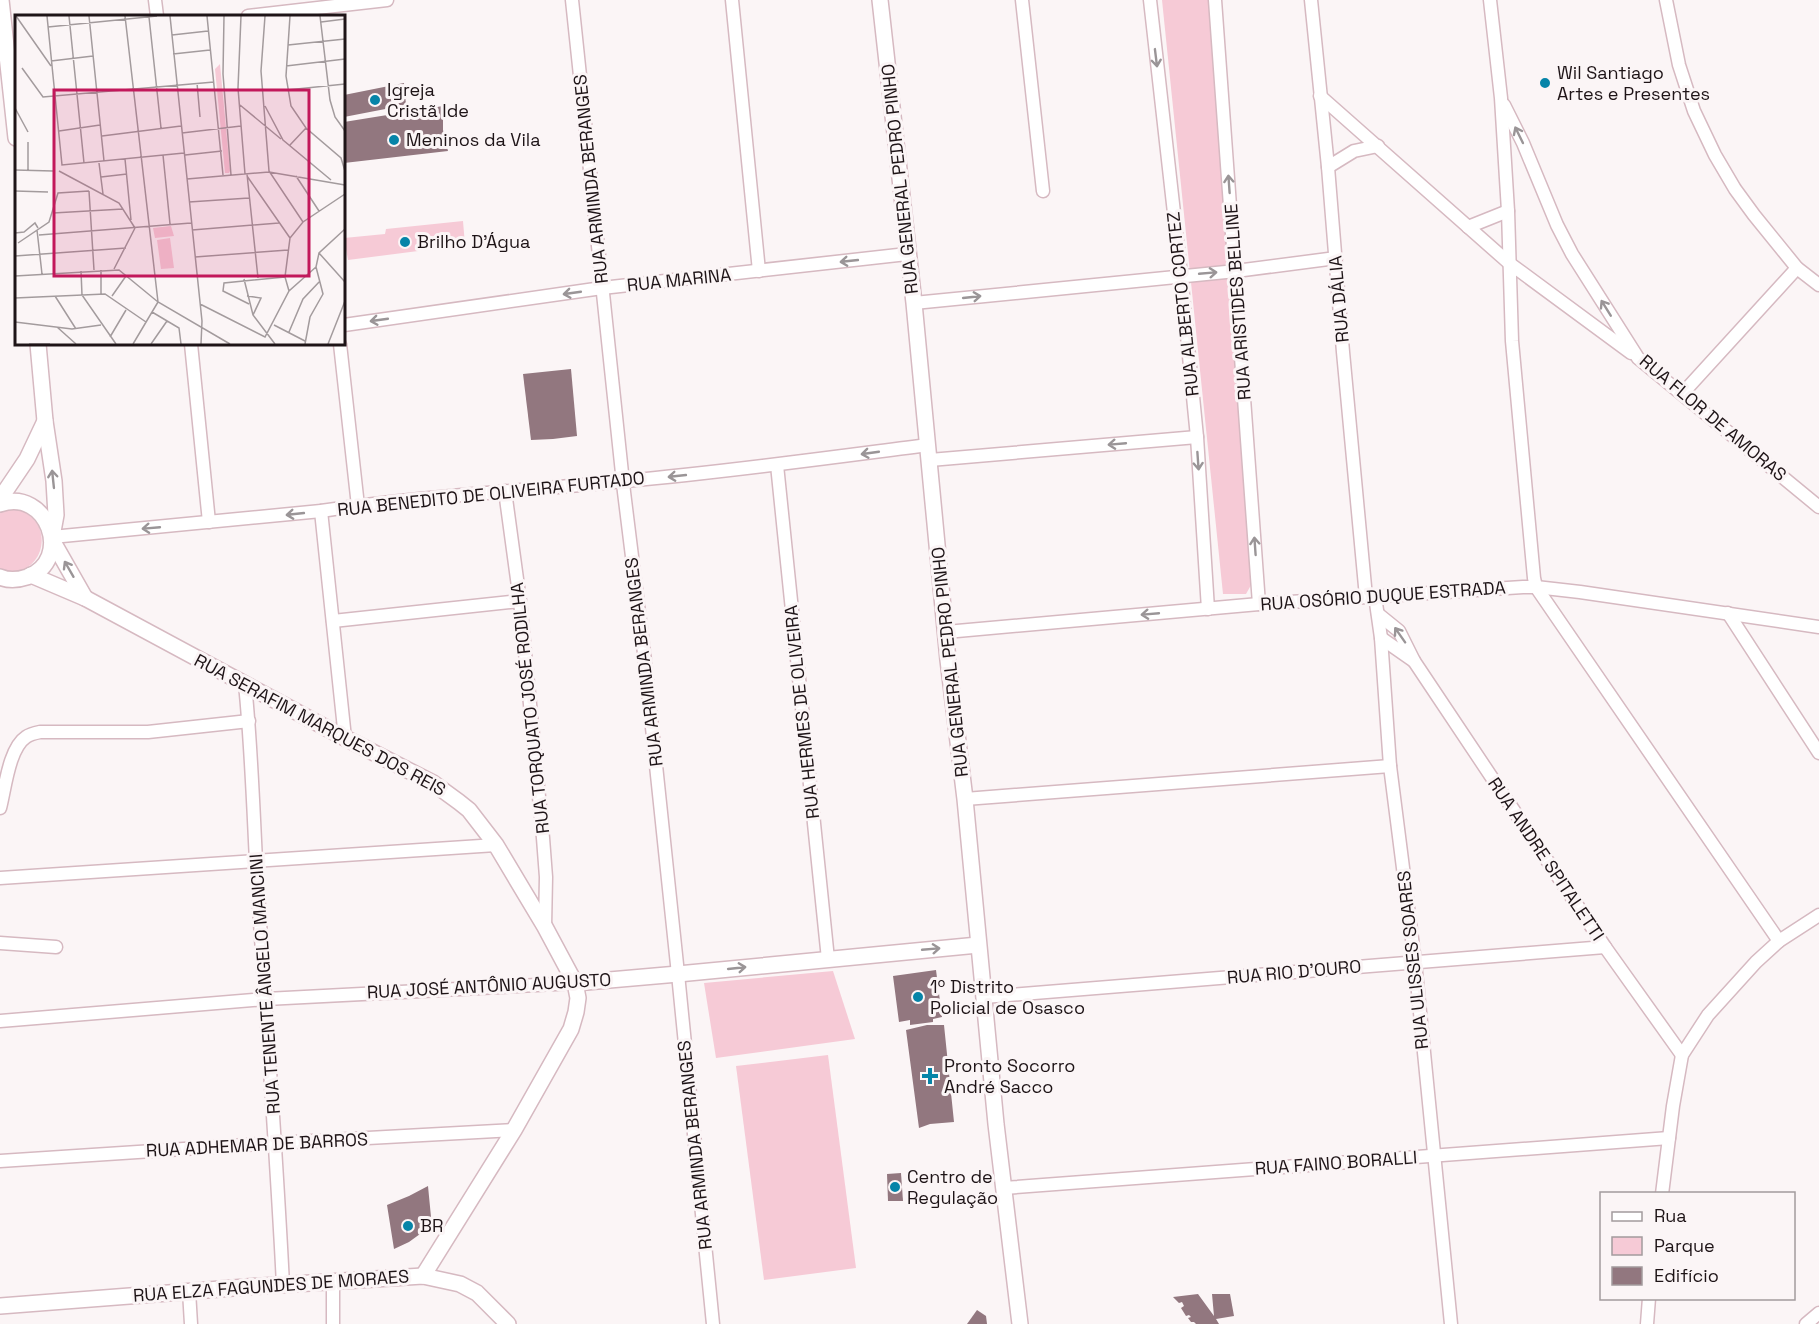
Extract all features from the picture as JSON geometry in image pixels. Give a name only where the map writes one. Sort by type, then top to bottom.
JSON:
[{"type":"street","points":[[1,0],[8,38],[15,126]]},
{"type":"street","points":[[155,0],[157,15]]},
{"type":"street","points":[[255,15],[387,0]]},
{"type":"street","name":"RUA ARMINDA BERANGES","points":[[572,0],[623,481],[645,661],[713,1324]]},
{"type":"street","points":[[732,0],[759,271]]},
{"type":"street","name":"RUA GENERAL PEDRO PINHO","points":[[880,0],[914,303],[978,945],[1020,1324]]},
{"type":"street","points":[[1022,0],[1043,191]]},
{"type":"street","name":"RUA ALBERTO CORTEZ","points":[[1150,0],[1197,437],[1208,609]]},
{"type":"street","name":"RUA ARISTIDES BELLINE","points":[[1215,0],[1259,604]]},
{"type":"street","name":"RUA DÁLIA","points":[[1311,0],[1371,597]]},
{"type":"street","name":"RUA FLOR DE AMORAS","points":[[1490,0],[1501,98],[1515,376],[1531,563],[1536,587]]},
{"type":"street","points":[[1666,0],[1679,65],[1694,111],[1715,155],[1741,198],[1797,268],[1819,285]]},
{"type":"street","points":[[1320,96],[1509,263],[1638,358]]},
{"type":"street","name":"RUA FLOR DE AMORAS","points":[[1501,98],[1567,244],[1638,358],[1819,507]]},
{"type":"street","points":[[1328,167],[1354,151],[1378,146]]},
{"type":"street","points":[[1468,227],[1508,211]]},
{"type":"street","name":"RUA MARINA","points":[[345,325],[602,288],[907,254]]},
{"type":"street","points":[[914,303],[1236,271],[1336,258]]},
{"type":"street","points":[[1683,394],[1797,268]]},
{"type":"street","points":[[0,577],[18,579],[31,575],[46,561],[51,551],[56,515],[54,481],[45,420],[38,345]]},
{"type":"street","points":[[191,345],[209,522]]},
{"type":"street","points":[[340,345],[358,506]]},
{"type":"street","points":[[0,499],[27,459],[45,420]]},
{"type":"street","name":"RUA BENEDITO DE OLIVEIRA FURTADO","points":[[52,539],[777,465],[929,452],[1197,437]]},
{"type":"street","name":"RUA HERMES DE OLIVEIRA","points":[[777,465],[828,959]]},
{"type":"street","name":"RUA TORQUATO JOSÉ RODILHA","points":[[506,491],[520,601],[546,868],[545,927]]},
{"type":"street","points":[[0,504],[17,502],[30,505],[41,513],[48,524],[52,539],[85,598]]},
{"type":"street","points":[[321,511],[345,738]]},
{"type":"street","name":"RUA SERAFIM MARQUES DOS REIS","points":[[31,575],[85,598],[442,789],[469,810],[496,845],[575,982]]},
{"type":"street","points":[[1536,587],[1779,941]]},
{"type":"street","name":"RUA OSÓRIO DUQUE ESTRADA","points":[[946,632],[1259,604],[1536,587],[1819,627]]},
{"type":"street","name":"RUA ULISSES SOARES","points":[[1371,597],[1378,614],[1381,638],[1390,766],[1415,962],[1451,1324]]},
{"type":"street","points":[[333,621],[520,601]]},
{"type":"street","points":[[1728,613],[1819,753]]},
{"type":"street","name":"RUA ANDRE SPITALETTI","points":[[1378,614],[1399,631],[1414,661],[1605,947],[1683,1055]]},
{"type":"street","name":"RUA ANDRE SPITALETTI","points":[[1381,638],[1414,661]]},
{"type":"street","name":"RUA TENENTE ÂNGELO MANCINI","points":[[245,684],[267,999],[283,1285]]},
{"type":"street","points":[[0,808],[16,746],[26,736],[40,732],[148,732],[249,721]]},
{"type":"street","points":[[965,799],[1390,766]]},
{"type":"street","points":[[0,878],[496,845]]},
{"type":"street","points":[[1662,1192],[1683,1055],[1708,1016],[1756,962],[1779,941],[1819,915]]},
{"type":"street","points":[[0,943],[56,947]]},
{"type":"street","name":"RUA JOSÉ ANTÔNIO AUGUSTO","points":[[0,1022],[267,999],[678,974],[978,945]]},
{"type":"street","name":"RUA RIO D'OURO","points":[[984,997],[1605,947]]},
{"type":"street","name":"RUA ELZA FAGUNDES DE MORAES","points":[[0,1306],[423,1276],[514,1130],[570,1029],[578,998],[575,982]]},
{"type":"street","name":"RUA ADHEMAR DE BARROS","points":[[0,1161],[514,1130]]},
{"type":"street","name":"RUA FAINO BORALLI","points":[[1004,1188],[1669,1138]]},
{"type":"street","points":[[423,1276],[460,1284],[477,1293],[508,1324]]},
{"type":"street","points":[[333,1282],[333,1324]]},
{"type":"street","points":[[189,1291],[191,1324]]},
{"type":"street","points":[[1647,1324],[1648,1300]]},
{"type":"street","points":[[1806,1324],[1819,1313]]},
{"type":"green space","points":[[1162,0],[1209,0],[1255,578],[1246,594],[1223,594]]},
{"type":"green space","name":"Brilho D'Água","points":[[463,221],[465,245],[348,260],[345,238],[385,234],[386,229]]},
{"type":"green space","points":[[12,508],[27,514],[37,524],[41,535],[41,548],[36,559],[27,567],[15,571],[0,570],[0,509]]},
{"type":"green space","points":[[833,971],[855,1039],[716,1058],[704,983]]},
{"type":"green space","points":[[828,1055],[856,1268],[764,1280],[736,1066]]},
{"type":"building","name":"Igreja Cristã Ide","points":[[404,83],[406,105],[345,117],[345,95]]},
{"type":"building","name":"Meninos da Vila","points":[[443,106],[443,130],[448,151],[345,163],[345,122]]},
{"type":"building","points":[[571,369],[577,436],[531,440],[523,374]]},
{"type":"building","name":"1º Distrito Policial de Osasco","points":[[936,970],[942,1017],[933,1019],[933,1022],[910,1025],[910,1020],[899,1022],[893,976]]},
{"type":"building","name":"Pronto Socorro André Sacco","points":[[927,1025],[944,1025],[954,1122],[930,1124],[919,1128],[906,1030]]},
{"type":"building","name":"Centro de Regulação","points":[[901,1173],[903,1201],[888,1201],[887,1174]]},
{"type":"building","name":"BR","points":[[428,1186],[431,1217],[420,1234],[394,1249],[387,1205]]},
{"type":"building","points":[[1198,1294],[1214,1316],[1212,1294],[1230,1294],[1234,1316],[1216,1319],[1219,1324],[1191,1322],[1188,1318],[1191,1317],[1186,1316],[1181,1308],[1184,1306],[1182,1302],[1179,1303],[1173,1297]]},
{"type":"building","points":[[977,1310],[986,1316],[987,1324],[967,1324]]},
{"type":"place","name":"Wil Santiago Artes e Presentes","points":[[1545,83]]},
{"type":"place","name":"Igreja Cristã Ide","points":[[375,100]]},
{"type":"place","name":"Meninos da Vila","points":[[394,140]]},
{"type":"place","name":"Brilho D'Água","points":[[405,242]]},
{"type":"place","name":"1º Distrito Policial de Osasco","points":[[918,997]]},
{"type":"place","name":"Pronto Socorro André Sacco","points":[[930,1076]]},
{"type":"place","name":"Centro de Regulação","points":[[895,1187]]},
{"type":"place","name":"BR","points":[[408,1226]]}]
